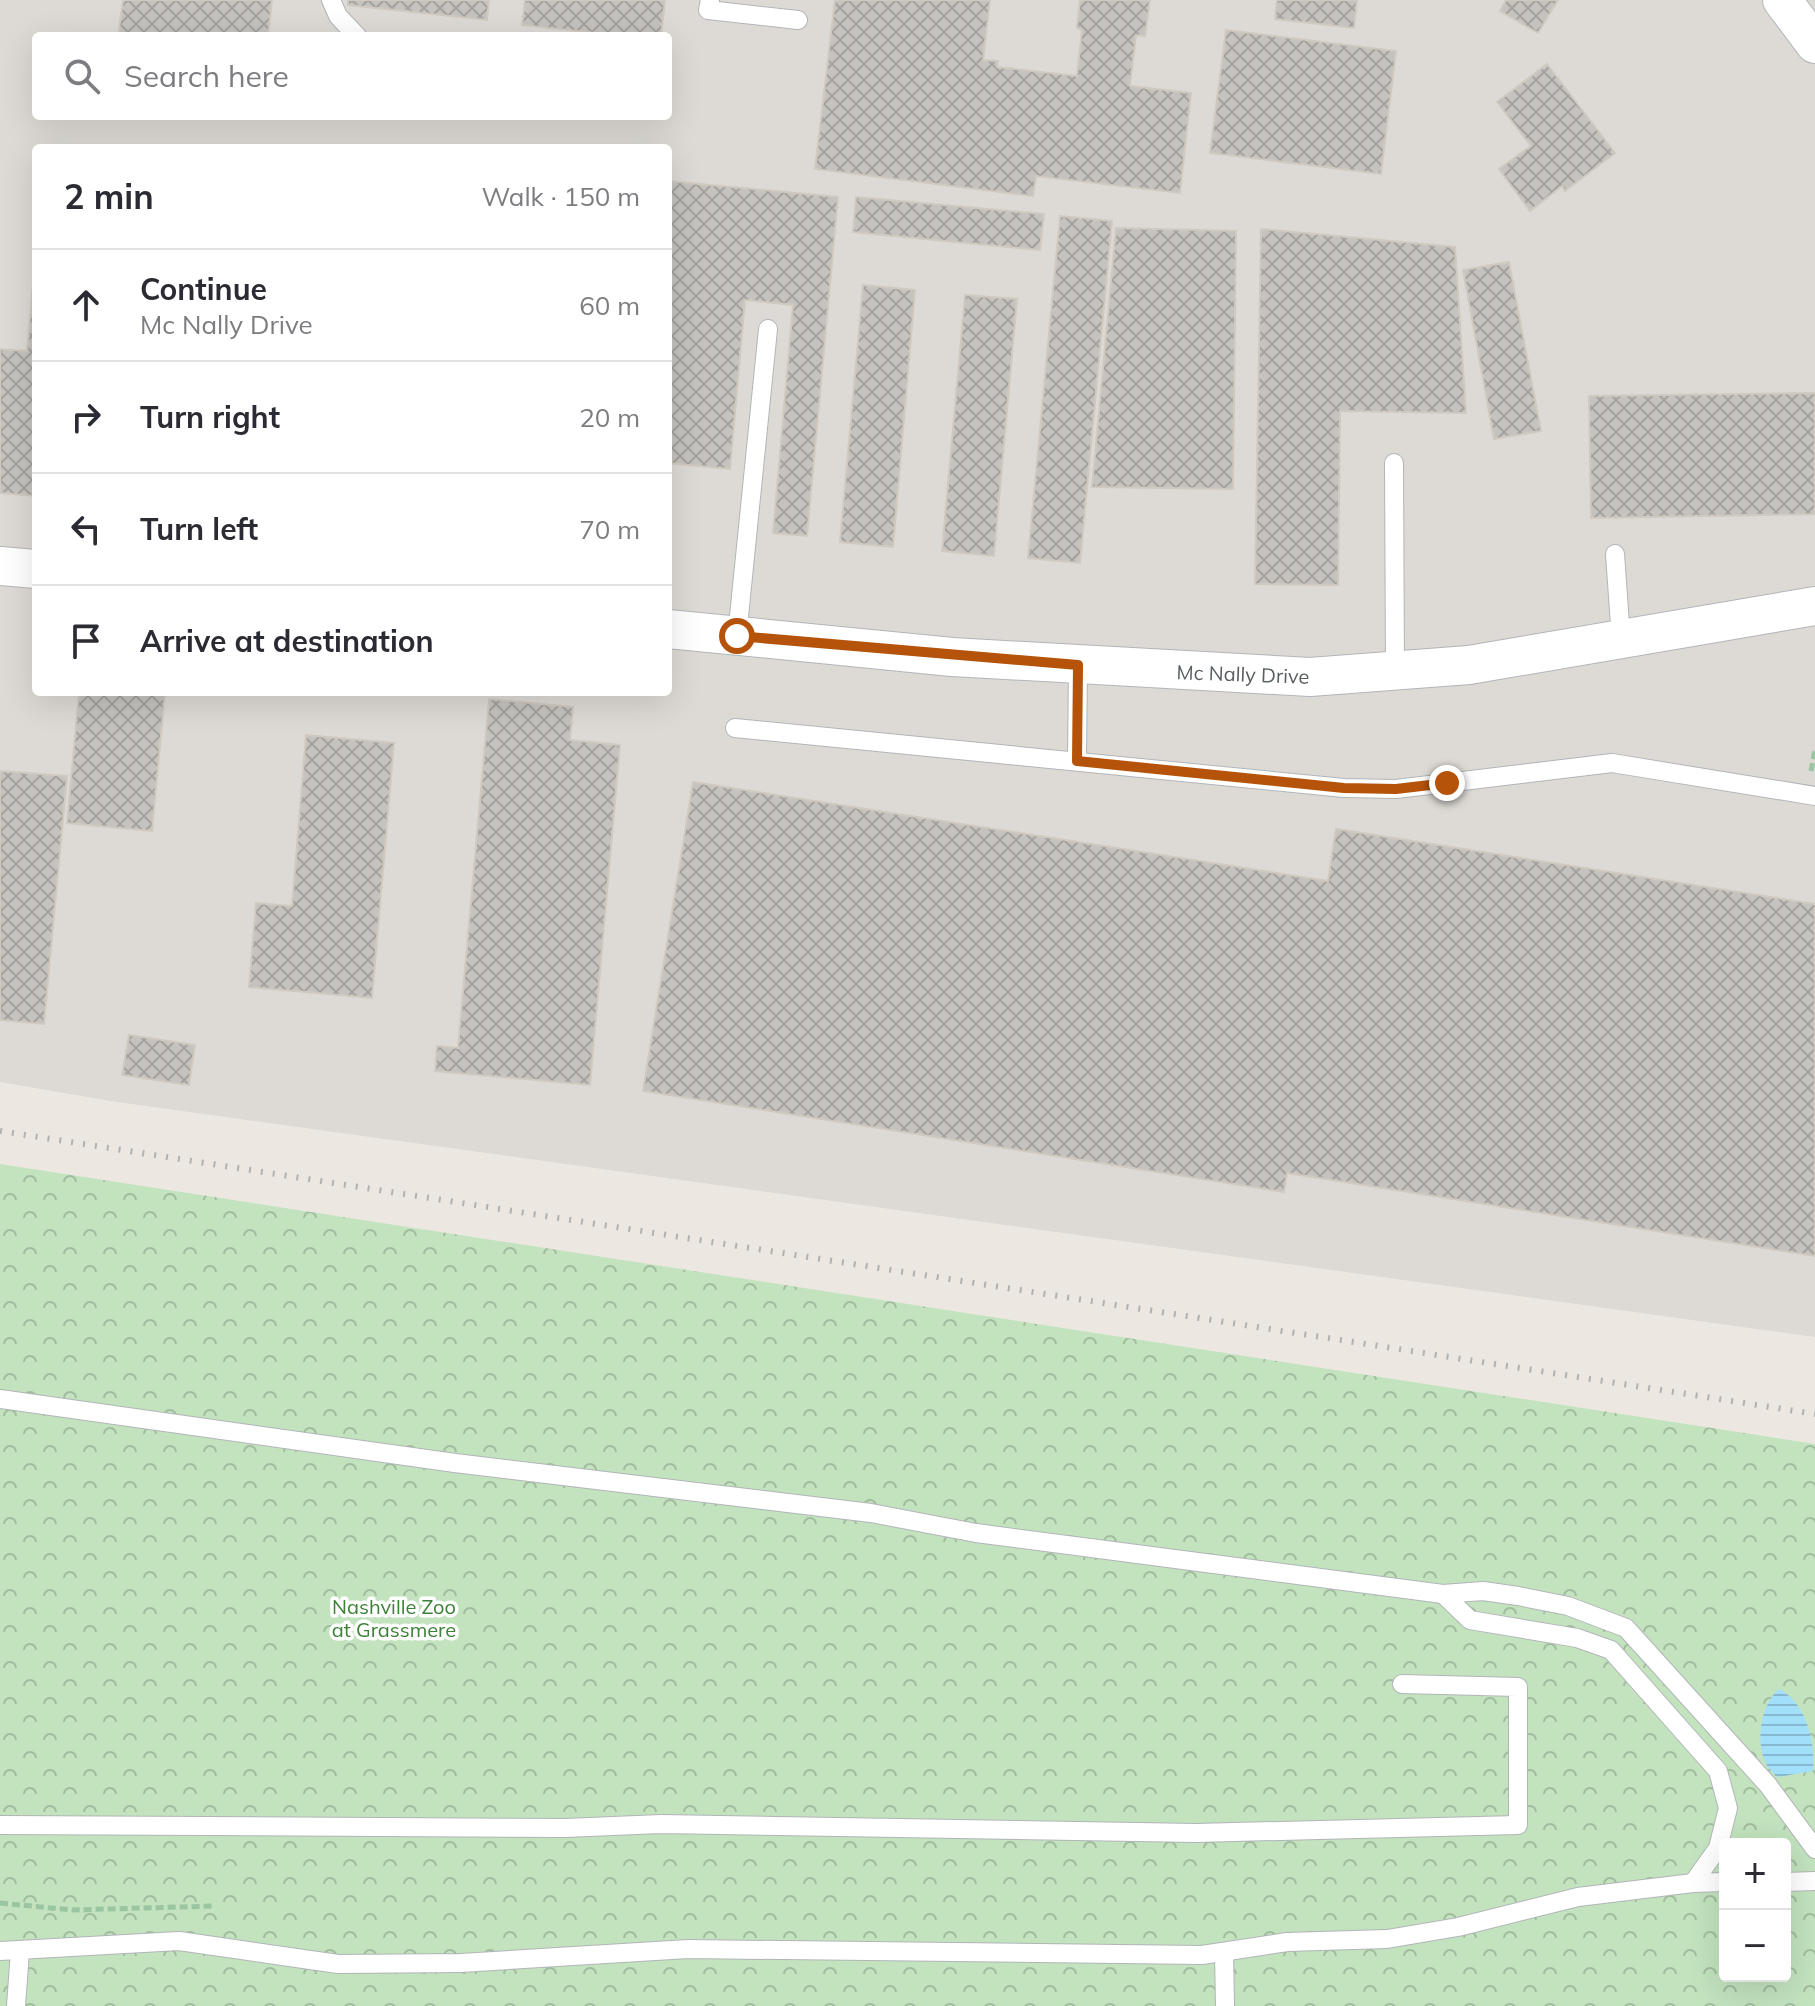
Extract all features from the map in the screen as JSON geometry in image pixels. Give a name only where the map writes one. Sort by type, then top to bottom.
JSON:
[{"type":"street","points":[[1782,0],[1815,44]]},
{"type":"street","points":[[0,566],[32,569]]},
{"type":"street","name":"Mc Nally Drive","points":[[672,629],[1078,665],[1242,675],[1395,673],[1469,665],[1815,606]]},
{"type":"lane","points":[[331,0],[338,16],[353,32]]},
{"type":"lane","points":[[710,0],[708,10],[798,20]]},
{"type":"lane","points":[[737,636],[768,329]]},
{"type":"lane","points":[[1394,463],[1395,673]]},
{"type":"lane","points":[[1615,554],[1621,639]]},
{"type":"lane","points":[[1077,761],[1078,665]]},
{"type":"lane","points":[[735,728],[1344,788],[1396,789],[1612,763],[1815,796]]},
{"type":"lane","points":[[0,1399],[455,1463],[871,1513],[976,1533],[1443,1594],[1483,1591],[1568,1606],[1626,1628],[1768,1785],[1815,1849]]},
{"type":"lane","points":[[1443,1594],[1470,1620],[1577,1638],[1611,1650],[1718,1771],[1728,1808],[1718,1848],[1693,1883]]},
{"type":"lane","points":[[0,1825],[565,1828],[661,1824],[980,1831],[1296,1833],[1518,1825],[1518,1687],[1402,1684]]},
{"type":"lane","points":[[1791,1882],[1815,1881]]},
{"type":"lane","points":[[0,1951],[179,1941],[338,1964],[461,1963],[688,1949],[1202,1955],[1287,1942],[1387,1939],[1458,1927],[1578,1897],[1719,1882]]},
{"type":"lane","points":[[16,2006],[20,1951]]},
{"type":"lane","points":[[1224,1952],[1225,2006]]},
{"type":"path","points":[[0,1903],[72,1910],[215,1906]]},
{"type":"shaded area","points":[[0,0],[1815,0],[1815,1337],[110,1101],[0,1082]]},
{"type":"green space","name":"Nashville Zoo at Grassmere","points":[[0,1164],[1815,1444],[1815,2006],[0,2006]]},
{"type":"water","points":[[1779,1689],[1789,1695],[1803,1714],[1811,1736],[1813,1771],[1778,1777],[1764,1759],[1760,1734],[1762,1721],[1766,1708]]},
{"type":"building","points":[[123,0],[272,0],[268,32],[119,32]]},
{"type":"building","points":[[348,0],[489,0],[487,20],[348,5]]},
{"type":"building","points":[[525,0],[665,0],[661,32],[586,32],[522,25]]},
{"type":"building","points":[[835,0],[990,0],[983,60],[998,61],[997,67],[1077,76],[1082,30],[1077,28],[1080,0],[1150,0],[1145,36],[1136,35],[1130,86],[1191,93],[1180,193],[1036,176],[1033,196],[815,169]]},
{"type":"building","points":[[1277,0],[1357,0],[1354,28],[1275,19]]},
{"type":"building","points":[[1506,0],[1558,0],[1538,33],[1500,11]]},
{"type":"building","points":[[1226,30],[1396,51],[1381,174],[1210,153]]},
{"type":"building","points":[[1547,64],[1615,153],[1565,191],[1562,186],[1530,211],[1499,169],[1531,146],[1497,102]]},
{"type":"building","points":[[672,181],[838,197],[807,536],[773,533],[793,305],[745,300],[730,469],[672,463]]},
{"type":"building","points":[[856,197],[1044,214],[1040,250],[853,232]]},
{"type":"building","points":[[1060,216],[1112,221],[1080,563],[1028,558]]},
{"type":"building","points":[[1116,228],[1236,231],[1233,489],[1092,487]]},
{"type":"building","points":[[1261,229],[1455,247],[1466,413],[1340,411],[1338,585],[1255,584]]},
{"type":"building","points":[[1509,262],[1541,431],[1494,439],[1463,270]]},
{"type":"building","points":[[863,285],[915,290],[893,547],[840,542]]},
{"type":"building","points":[[32,295],[32,496],[0,493],[0,349],[27,351]]},
{"type":"building","points":[[965,295],[1017,299],[994,556],[942,551]]},
{"type":"building","points":[[1815,393],[1815,514],[1591,518],[1589,396]]},
{"type":"building","points":[[79,696],[165,696],[152,831],[67,823]]},
{"type":"building","points":[[489,699],[573,707],[570,740],[620,745],[590,1085],[435,1071],[437,1046],[458,1048]]},
{"type":"building","points":[[306,735],[394,743],[372,998],[249,987],[256,903],[292,906]]},
{"type":"building","points":[[0,771],[67,776],[44,1024],[0,1020]]},
{"type":"building","points":[[693,782],[1328,881],[1336,829],[1815,904],[1815,1256],[1287,1173],[1284,1192],[643,1091]]},
{"type":"building","points":[[129,1035],[195,1045],[189,1085],[122,1075]]},
{"type":"railway","points":[[0,1131],[1815,1414]]},
{"type":"route","points":[[737,636],[952,657],[1078,665],[1077,761],[1344,788],[1396,789],[1447,783]]}]
